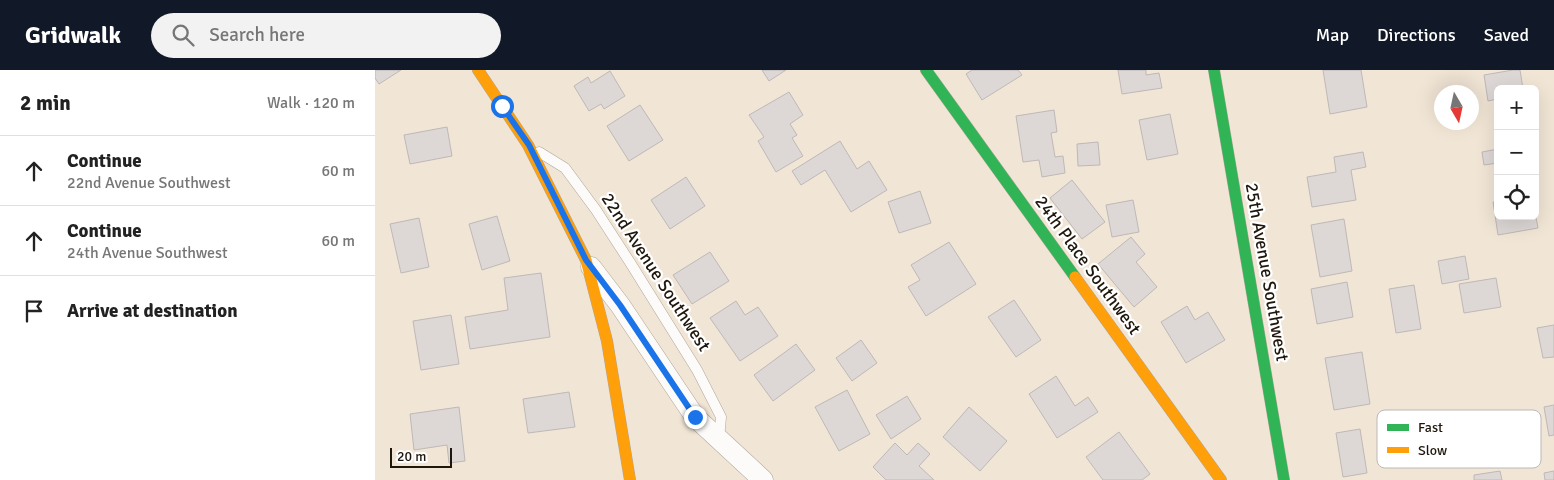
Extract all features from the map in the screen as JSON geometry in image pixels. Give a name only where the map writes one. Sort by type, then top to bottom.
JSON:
[{"type":"street","name":"22nd Avenue Southwest","points":[[478,70],[529,145],[586,260],[607,341],[630,480]]},
{"type":"street","name":"24th Place Southwest","points":[[926,70],[1221,480]]},
{"type":"street","name":"25th Avenue Southwest","points":[[1214,70],[1284,480]]},
{"type":"street","points":[[586,260],[620,305],[695,417],[763,480]]},
{"type":"lane","name":"22nd Avenue Southwest","points":[[529,145],[565,168],[621,248],[697,370],[721,417],[719,439]]},
{"type":"building","points":[[375,70],[401,70],[379,84],[375,78]]},
{"type":"building","points":[[762,70],[786,70],[769,81]]},
{"type":"building","points":[[972,70],[1018,70],[1022,75],[982,100],[966,74]]},
{"type":"building","points":[[1118,70],[1146,70],[1146,75],[1159,73],[1162,88],[1122,94]]},
{"type":"building","points":[[1323,70],[1361,70],[1367,107],[1330,114]]},
{"type":"building","points":[[1520,70],[1522,85],[1494,85],[1494,100],[1488,101],[1484,75]]},
{"type":"building","points":[[610,71],[625,96],[604,109],[601,104],[589,111],[574,86],[588,77],[591,83]]},
{"type":"building","points":[[789,92],[803,115],[790,124],[797,135],[792,138],[803,156],[776,172],[758,141],[764,137],[749,115]]},
{"type":"building","points":[[640,105],[663,140],[629,161],[607,126]]},
{"type":"building","points":[[1054,110],[1057,132],[1051,133],[1055,157],[1063,156],[1065,173],[1042,177],[1039,160],[1023,162],[1016,116]]},
{"type":"building","points":[[1170,114],[1178,154],[1147,160],[1139,120]]},
{"type":"building","points":[[447,127],[452,156],[410,164],[404,135]]},
{"type":"building","points":[[840,141],[857,169],[869,161],[887,190],[851,212],[825,170],[801,185],[792,171]]},
{"type":"building","points":[[1098,142],[1100,165],[1078,166],[1077,144]]},
{"type":"building","points":[[1494,150],[1494,164],[1484,165],[1482,152]]},
{"type":"building","points":[[1363,152],[1366,167],[1351,170],[1356,200],[1312,207],[1307,177],[1336,172],[1334,157]]},
{"type":"building","points":[[686,177],[705,206],[670,229],[651,200]]},
{"type":"building","points":[[1072,180],[1105,222],[1082,239],[1050,198]]},
{"type":"building","points":[[920,191],[931,223],[899,233],[888,202]]},
{"type":"building","points":[[1133,200],[1139,232],[1112,237],[1106,205]]},
{"type":"building","points":[[497,216],[510,261],[482,270],[469,224]]},
{"type":"building","points":[[419,218],[429,267],[401,273],[390,224]]},
{"type":"building","points":[[1344,219],[1352,271],[1320,277],[1311,225]]},
{"type":"building","points":[[1496,220],[1536,220],[1538,228],[1498,235]]},
{"type":"building","points":[[1131,237],[1145,254],[1136,262],[1157,287],[1134,307],[1098,264]]},
{"type":"building","points":[[949,242],[976,284],[926,316],[908,287],[920,280],[911,265]]},
{"type":"building","points":[[710,252],[729,281],[692,304],[673,275]]},
{"type":"building","points":[[1465,256],[1469,279],[1442,284],[1438,261]]},
{"type":"building","points":[[541,273],[550,337],[470,349],[465,317],[508,310],[504,278]]},
{"type":"building","points":[[1496,278],[1501,307],[1464,313],[1459,284]]},
{"type":"building","points":[[1347,282],[1353,317],[1317,324],[1311,289]]},
{"type":"building","points":[[1414,285],[1421,329],[1396,333],[1389,289]]},
{"type":"building","points":[[1014,300],[1041,340],[1016,357],[988,317]]},
{"type":"building","points":[[736,301],[745,315],[758,307],[778,336],[740,361],[710,318]]},
{"type":"building","points":[[1187,306],[1195,320],[1208,312],[1225,340],[1186,363],[1161,322]]},
{"type":"building","points":[[451,315],[459,364],[421,370],[413,321]]},
{"type":"building","points":[[1554,325],[1554,357],[1543,358],[1537,328]]},
{"type":"building","points":[[861,340],[877,363],[852,381],[836,358]]},
{"type":"building","points":[[796,344],[815,370],[773,401],[754,375]]},
{"type":"building","points":[[1362,352],[1370,404],[1334,410],[1325,358]]},
{"type":"building","points":[[1056,376],[1075,406],[1088,397],[1098,412],[1057,438],[1029,394]]},
{"type":"building","points":[[847,390],[870,434],[839,451],[815,407]]},
{"type":"building","points":[[569,392],[575,427],[528,433],[523,399]]},
{"type":"building","points":[[907,396],[921,419],[891,439],[876,415]]},
{"type":"building","points":[[1554,405],[1554,435],[1549,436],[1544,407]]},
{"type":"building","points":[[459,407],[465,461],[449,463],[447,445],[414,450],[410,414]]},
{"type":"building","points":[[969,407],[1007,441],[980,471],[943,437]]},
{"type":"building","points":[[1360,429],[1367,473],[1343,477],[1336,433]]},
{"type":"building","points":[[1119,432],[1150,474],[1142,480],[1103,480],[1086,457]]},
{"type":"building","points":[[895,443],[907,455],[918,443],[930,454],[919,466],[934,480],[886,480],[873,467]]},
{"type":"building","points":[[1500,471],[1502,480],[1474,480],[1474,475]]},
{"type":"building","points":[[1554,471],[1554,480],[1545,480],[1544,473]]},
{"type":"traffic: fast","points":[[926,70],[1075,277]]},
{"type":"traffic: fast","points":[[1214,70],[1284,480]]},
{"type":"traffic: slow","points":[[478,70],[528,145],[586,260],[607,341],[630,480]]},
{"type":"traffic: slow","points":[[1075,277],[1221,480]]},
{"type":"route","points":[[502,106],[529,145],[586,260],[620,305],[695,417]]}]
